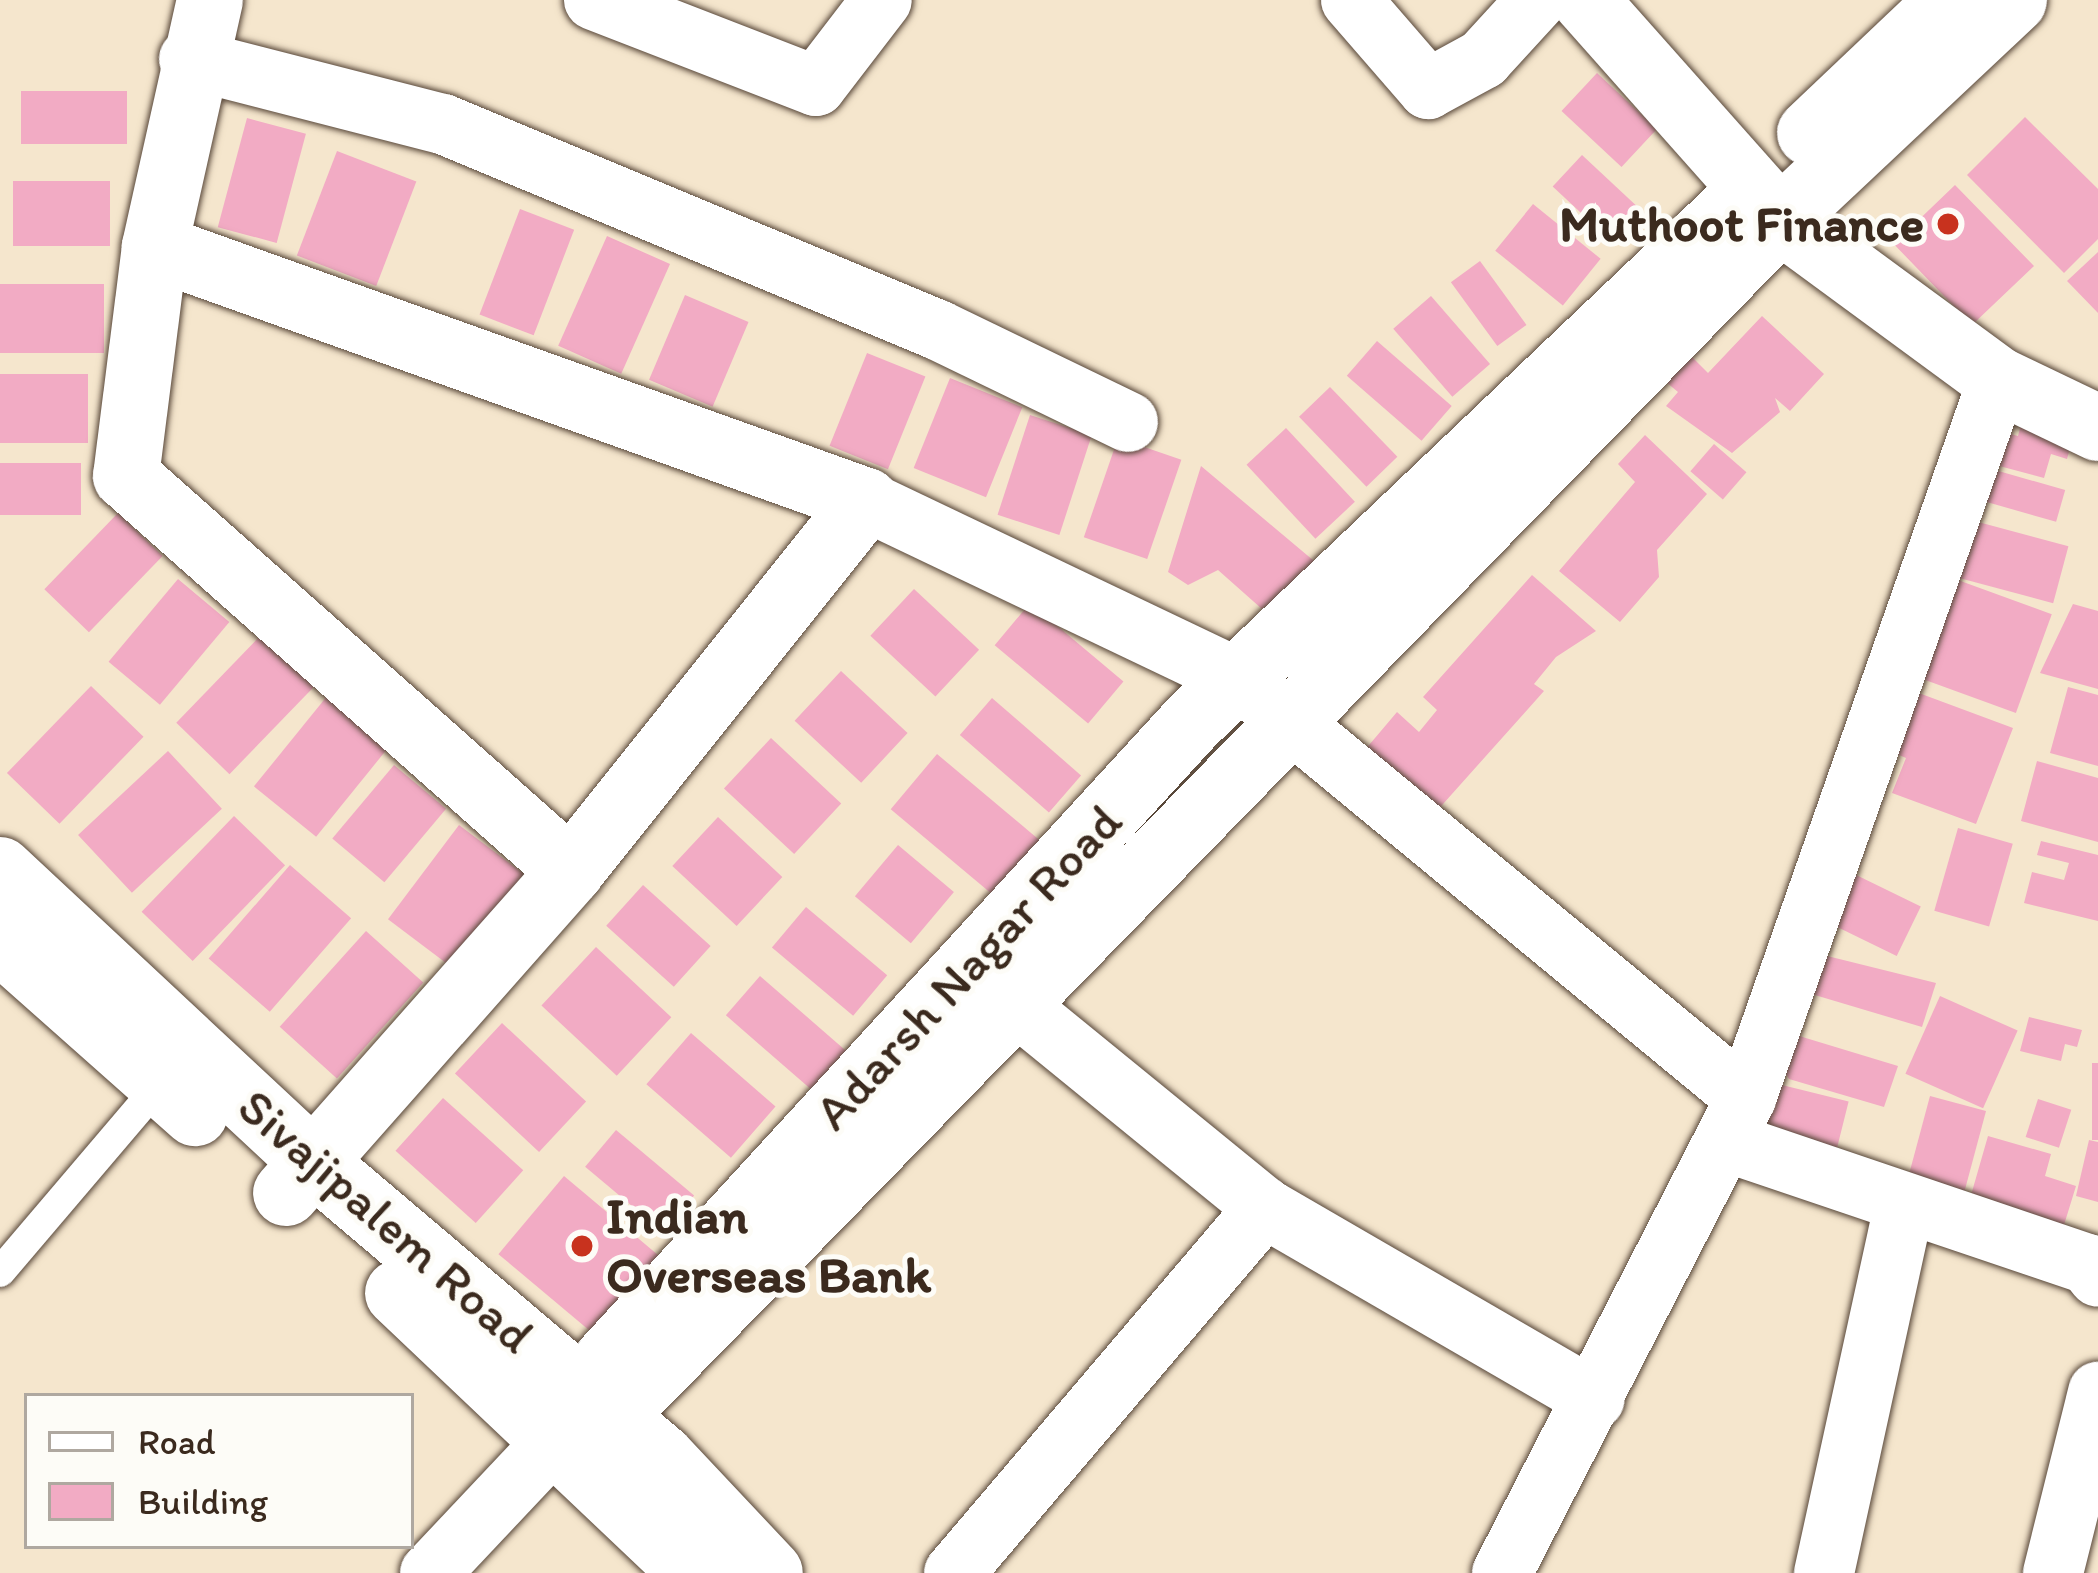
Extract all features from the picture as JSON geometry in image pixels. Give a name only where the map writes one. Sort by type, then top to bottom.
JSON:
[{"type":"main road","points":[[1585,0],[1766,204],[1998,380],[2098,428]]},
{"type":"main road","name":"Adarsh Nagar Road","points":[[583,1414],[1016,1005],[1288,726],[1950,0]]},
{"type":"main road","name":"Adarsh Nagar Road","points":[[583,1414],[1237,679],[1766,204],[2014,0]]},
{"type":"main road","points":[[199,30],[155,247],[126,476],[571,872]]},
{"type":"main road","points":[[155,247],[866,501],[571,872],[300,1178]]},
{"type":"main road","name":"Sivajipalem Road","points":[[0,870],[300,1178]]},
{"type":"main road","name":"Sivajipalem Road","points":[[0,940],[161,1083],[300,1178],[770,1573]]},
{"type":"main road","name":"Sivajipalem Road","points":[[583,1414],[693,1573]]},
{"type":"street","points":[[593,0],[817,86],[882,0]]},
{"type":"street","points":[[1352,0],[1428,89],[1483,58],[1537,0]]},
{"type":"street","points":[[199,30],[443,124],[938,330],[1128,422]]},
{"type":"street","points":[[1502,1573],[1735,1119],[1998,380]]},
{"type":"street","points":[[866,501],[1237,679],[1735,1119],[1904,1206],[2095,1266]]},
{"type":"street","points":[[1016,1005],[1265,1208],[1595,1399]]},
{"type":"street","points":[[1825,1573],[1904,1206]]},
{"type":"street","points":[[953,1573],[1265,1208]]},
{"type":"street","points":[[2053,1573],[2098,1392]]},
{"type":"street","points":[[430,1573],[583,1414]]},
{"type":"lane","points":[[0,1271],[161,1083]]},
{"type":"building","points":[[1597,73],[1657,129],[1622,167],[1562,111]]},
{"type":"building","points":[[21,91],[127,91],[127,144],[21,144]]},
{"type":"building","points":[[2025,117],[2098,189],[2098,239],[2064,273],[1967,175]]},
{"type":"building","points":[[247,118],[306,134],[277,243],[218,227]]},
{"type":"building","points":[[337,151],[416,181],[376,286],[297,256]]},
{"type":"building","points":[[1582,155],[1636,205],[1607,237],[1553,186]]},
{"type":"building","points":[[13,181],[110,181],[110,246],[13,246]]},
{"type":"building","points":[[1955,185],[2034,266],[1972,325],[1885,235],[1896,224],[1905,233]]},
{"type":"building","points":[[1533,204],[1601,259],[1563,305],[1495,251]]},
{"type":"building","points":[[520,209],[574,230],[534,335],[480,314]]},
{"type":"building","points":[[607,236],[670,264],[621,374],[558,346]]},
{"type":"building","points":[[2098,252],[2098,313],[2067,281]]},
{"type":"building","points":[[1480,261],[1526,325],[1497,346],[1451,282]]},
{"type":"building","points":[[0,284],[104,284],[104,353],[0,353]]},
{"type":"building","points":[[685,295],[749,322],[713,407],[649,380]]},
{"type":"building","points":[[1431,296],[1490,364],[1452,397],[1393,329]]},
{"type":"building","points":[[1762,316],[1824,374],[1790,411],[1775,398],[1780,412],[1732,453],[1666,406],[1678,392],[1666,382],[1691,356],[1708,373]]},
{"type":"building","points":[[1377,341],[1452,406],[1422,441],[1347,376]]},
{"type":"building","points":[[867,353],[925,377],[888,469],[830,446]]},
{"type":"building","points":[[0,374],[88,374],[88,443],[0,443]]},
{"type":"building","points":[[950,378],[1022,407],[986,497],[914,468]]},
{"type":"building","points":[[1330,387],[1397,457],[1366,487],[1299,417]]},
{"type":"building","points":[[2025,409],[2077,423],[2067,459],[2051,454],[2044,478],[1988,463],[1996,430],[2018,436]]},
{"type":"building","points":[[1030,415],[1092,435],[1059,535],[998,515]]},
{"type":"building","points":[[1286,428],[1355,502],[1315,539],[1247,465]]},
{"type":"building","points":[[1645,435],[1707,494],[1657,550],[1659,577],[1620,622],[1559,571],[1635,482],[1618,464]]},
{"type":"building","points":[[1118,438],[1181,460],[1147,559],[1084,537]]},
{"type":"building","points":[[1714,444],[1746,472],[1723,499],[1690,471]]},
{"type":"building","points":[[0,463],[81,463],[81,515],[0,515]]},
{"type":"building","points":[[1201,466],[1320,566],[1262,609],[1218,570],[1188,585],[1168,572]]},
{"type":"building","points":[[1995,470],[2065,490],[2056,522],[1986,502]]},
{"type":"building","points":[[118,513],[163,556],[89,632],[44,589]]},
{"type":"building","points":[[1967,519],[2068,546],[2053,603],[1952,576]]},
{"type":"building","points":[[1532,575],[1596,631],[1556,657],[1534,684],[1544,691],[1435,813],[1364,751],[1397,712],[1419,732],[1437,710],[1423,697]]},
{"type":"building","points":[[178,579],[229,622],[160,705],[109,662]]},
{"type":"building","points":[[1955,579],[2052,614],[2016,713],[1919,678]]},
{"type":"building","points":[[914,589],[979,650],[935,697],[870,636]]},
{"type":"building","points":[[1030,603],[1123,681],[1088,724],[995,645]]},
{"type":"building","points":[[2073,604],[2098,611],[2098,689],[2040,673]]},
{"type":"building","points":[[261,635],[314,686],[229,774],[176,723]]},
{"type":"building","points":[[841,671],[908,733],[861,783],[795,721]]},
{"type":"building","points":[[91,686],[144,737],[59,824],[7,773]]},
{"type":"building","points":[[2068,687],[2098,695],[2098,766],[2050,753]]},
{"type":"building","points":[[1908,689],[2013,728],[1976,824],[1892,793],[1906,758],[1885,749]]},
{"type":"building","points":[[332,690],[394,740],[316,837],[254,786]]},
{"type":"building","points":[[992,698],[1081,775],[1049,812],[960,735]]},
{"type":"building","points":[[771,738],[841,803],[794,854],[724,788]]},
{"type":"building","points":[[168,751],[222,809],[132,893],[78,835]]},
{"type":"building","points":[[937,754],[1040,840],[993,895],[891,809]]},
{"type":"building","points":[[2037,761],[2098,778],[2098,842],[2021,821]]},
{"type":"building","points":[[394,765],[446,809],[384,882],[332,839]]},
{"type":"building","points":[[234,816],[285,865],[193,961],[142,912]]},
{"type":"building","points":[[718,817],[782,877],[737,926],[672,866]]},
{"type":"building","points":[[459,825],[524,874],[453,968],[388,919]]},
{"type":"building","points":[[1958,828],[2013,844],[1989,926],[1934,911]]},
{"type":"building","points":[[2041,841],[2098,855],[2098,921],[2024,903],[2032,872],[2064,880],[2069,863],[2037,855]]},
{"type":"building","points":[[898,845],[954,892],[911,943],[855,896]]},
{"type":"building","points":[[290,865],[351,918],[270,1012],[209,959]]},
{"type":"building","points":[[1848,871],[1921,907],[1897,956],[1824,920]]},
{"type":"building","points":[[643,885],[711,946],[674,987],[606,926]]},
{"type":"building","points":[[806,907],[887,975],[853,1016],[772,948]]},
{"type":"building","points":[[366,931],[423,983],[337,1078],[280,1027]]},
{"type":"building","points":[[596,947],[671,1017],[617,1076],[541,1006]]},
{"type":"building","points":[[1799,949],[1936,983],[1922,1027],[1788,987]]},
{"type":"building","points":[[760,976],[847,1051],[813,1091],[726,1015]]},
{"type":"building","points":[[1940,996],[2018,1031],[1983,1108],[1905,1074]]},
{"type":"building","points":[[2029,1017],[2082,1030],[2077,1047],[2065,1044],[2061,1061],[2020,1051]]},
{"type":"building","points":[[502,1023],[586,1101],[539,1152],[455,1073]]},
{"type":"building","points":[[1786,1032],[1898,1066],[1884,1107],[1789,1079],[1778,1061]]},
{"type":"building","points":[[691,1033],[776,1106],[731,1158],[646,1084]]},
{"type":"building","points":[[2092,1063],[2098,1063],[2098,1140],[2092,1140]]},
{"type":"building","points":[[1770,1082],[1849,1102],[1834,1162],[1755,1142]]},
{"type":"building","points":[[1930,1096],[1986,1111],[1957,1218],[1901,1203]]},
{"type":"building","points":[[443,1098],[523,1170],[476,1223],[395,1151]]},
{"type":"building","points":[[2038,1099],[2071,1110],[2059,1148],[2026,1137]]},
{"type":"building","points":[[616,1130],[694,1196],[663,1232],[585,1167]]},
{"type":"building","points":[[1988,1136],[2051,1154],[2045,1176],[2076,1186],[2056,1251],[1963,1223]]},
{"type":"building","points":[[2089,1140],[2098,1142],[2098,1202],[2076,1196]]},
{"type":"building","points":[[564,1176],[667,1262],[601,1340],[498,1254]]},
{"type":"place","name":"Muthoot Finance","points":[[1948,224]]},
{"type":"place","name":"Indian Overseas Bank","points":[[582,1246]]}]
